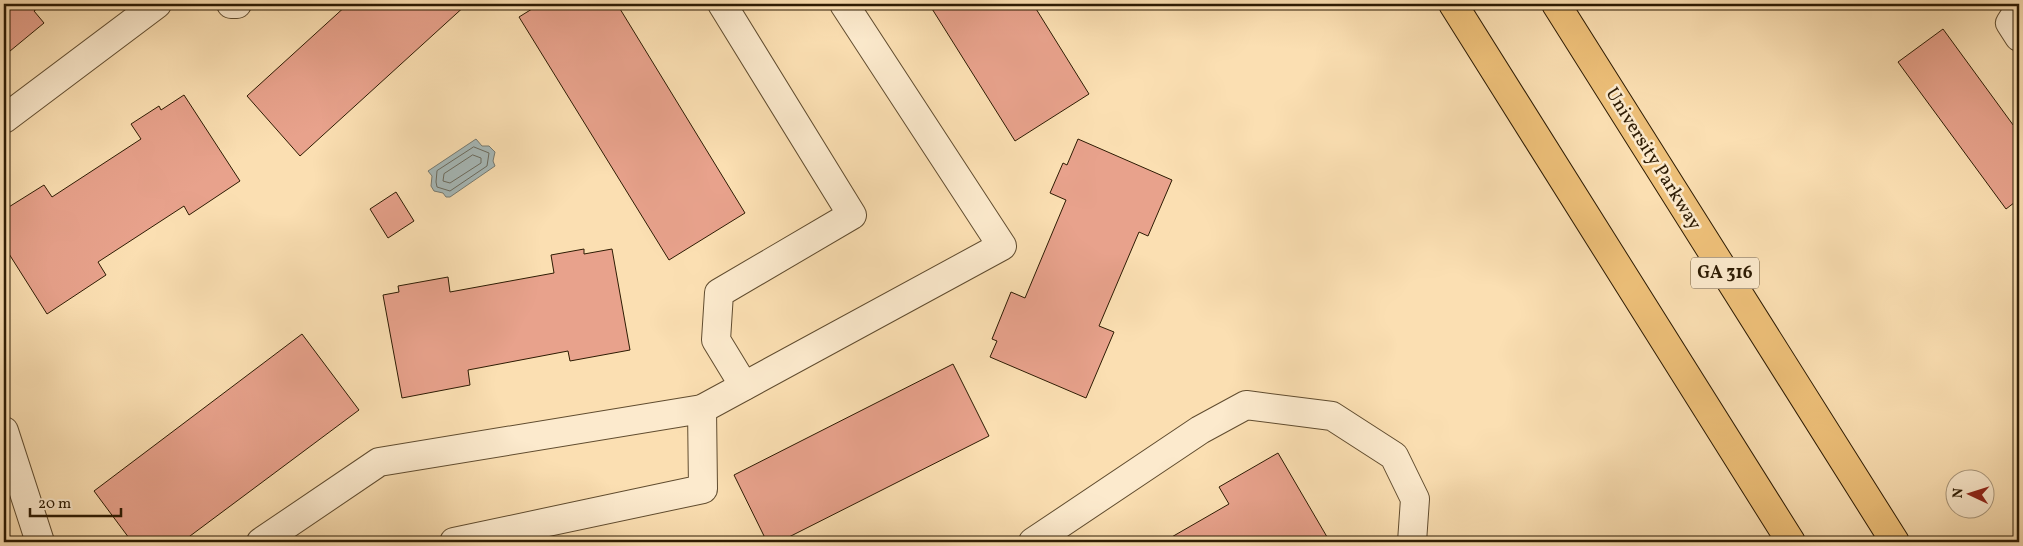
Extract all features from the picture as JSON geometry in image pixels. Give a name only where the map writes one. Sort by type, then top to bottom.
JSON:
[{"type":"highway","points":[[1453,4],[1791,542]]},
{"type":"highway","name":"University Parkway","points":[[1556,4],[1895,542]]},
{"type":"street","points":[[4,119],[157,4]]},
{"type":"street","points":[[231,4],[237,4]]},
{"type":"street","points":[[261,542],[379,462],[702,409],[1002,246],[844,4]]},
{"type":"street","points":[[725,5],[852,215],[719,293],[716,340],[744,386]]},
{"type":"street","points":[[2019,9],[2010,23],[2019,37]]},
{"type":"street","points":[[1033,542],[1200,430],[1246,405],[1332,416],[1394,456],[1415,499],[1412,542]]},
{"type":"street","points":[[454,542],[703,489],[702,409]]},
{"type":"street","points":[[4,431],[40,542]]},
{"type":"water","points":[[476,139],[482,146],[489,146],[495,152],[493,161],[495,166],[450,197],[434,191],[431,186],[432,176],[428,171]]},
{"type":"building","points":[[4,4],[43,4],[34,11],[44,23],[4,56]]},
{"type":"building","points":[[348,4],[467,4],[300,156],[247,96]]},
{"type":"building","points":[[540,4],[617,4],[745,213],[669,260],[519,17]]},
{"type":"building","points":[[929,4],[1033,4],[1089,94],[1015,141]]},
{"type":"building","points":[[1943,29],[2019,133],[2019,199],[2006,209],[1898,62]]},
{"type":"building","points":[[184,95],[240,181],[189,215],[184,206],[98,262],[106,275],[47,314],[4,246],[4,210],[44,185],[52,197],[141,139],[131,124],[159,106],[161,110]]},
{"type":"building","points":[[1078,139],[1172,180],[1148,236],[1139,232],[1099,326],[1114,332],[1086,398],[990,357],[997,341],[992,339],[1011,292],[1025,298],[1066,200],[1050,193],[1063,163],[1067,165]]},
{"type":"building","points":[[396,192],[414,221],[388,238],[370,209]]},
{"type":"building","points":[[584,249],[584,254],[612,249],[630,350],[570,361],[568,351],[468,370],[470,385],[402,398],[383,295],[399,292],[398,286],[448,277],[450,292],[554,273],[551,255]]},
{"type":"building","points":[[302,334],[359,410],[182,542],[132,542],[94,491]]},
{"type":"building","points":[[953,364],[989,436],[779,542],[767,542],[734,475]]},
{"type":"building","points":[[1278,453],[1330,542],[1163,542],[1229,504],[1219,487]]}]
